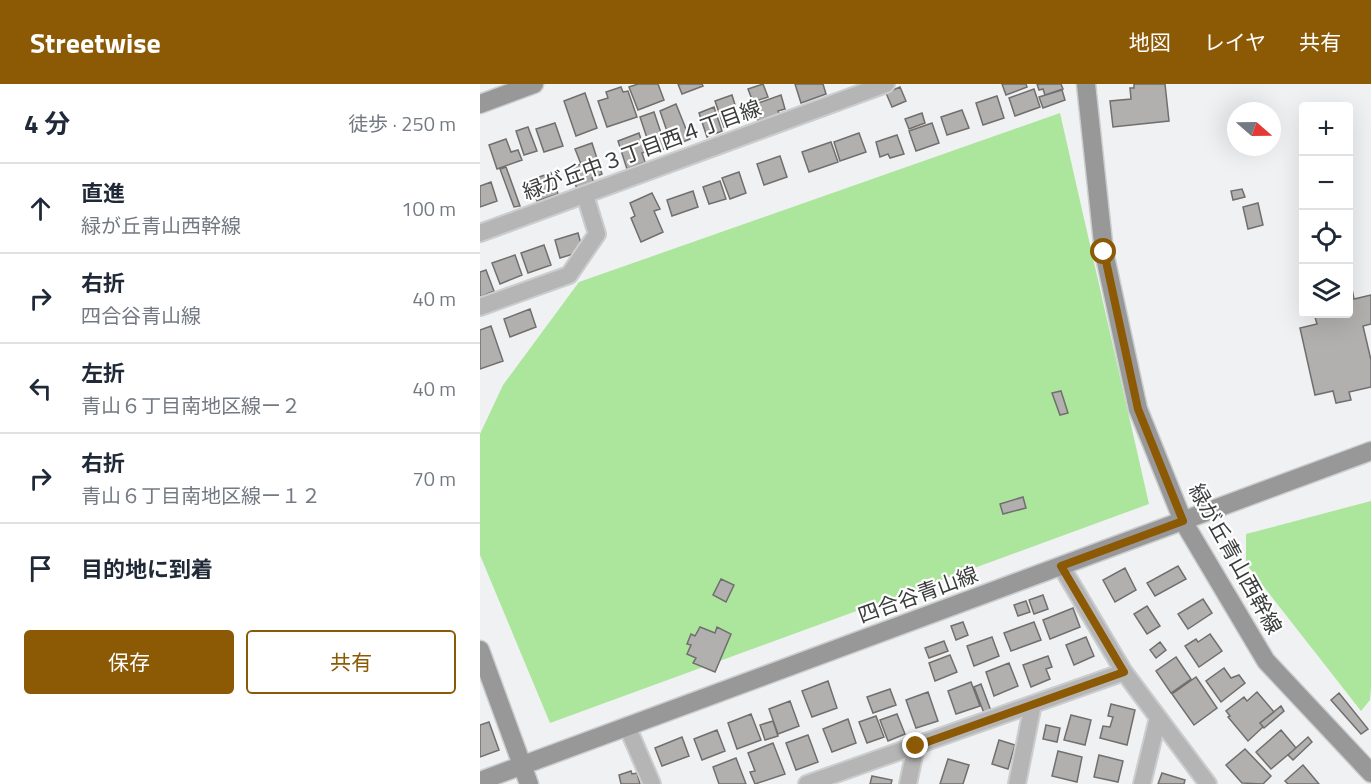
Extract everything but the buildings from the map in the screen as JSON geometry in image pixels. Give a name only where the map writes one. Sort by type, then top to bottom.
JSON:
[{"type":"street","points":[[480,104],[534,84]]},
{"type":"street","name":"緑が丘中３丁目西４丁目線","points":[[480,233],[886,84]]},
{"type":"street","name":"緑が丘青山西幹線","points":[[1086,84],[1104,252],[1138,409],[1183,521],[1266,661],[1371,773]]},
{"type":"street","points":[[480,307],[569,275],[597,234],[585,195]]},
{"type":"street","name":"四合谷青山線","points":[[480,781],[1371,451]]},
{"type":"street","points":[[1061,566],[1124,672],[1208,784]]},
{"type":"street","points":[[480,650],[529,784]]},
{"type":"street","points":[[807,784],[1124,672]]},
{"type":"street","points":[[1017,784],[1033,704]]},
{"type":"street","points":[[1142,784],[1158,717]]},
{"type":"street","points":[[627,726],[652,784]]},
{"type":"street","points":[[908,784],[916,746]]},
{"type":"green space","points":[[1060,113],[1149,504],[550,723],[480,555],[480,434],[503,385],[579,282]]},
{"type":"green space","points":[[1371,501],[1371,688],[1370,700],[1361,711],[1246,564],[1246,534]]},
{"type":"route","points":[[916,746],[1124,672],[1061,566],[1183,521],[1138,409],[1104,252]]}]
